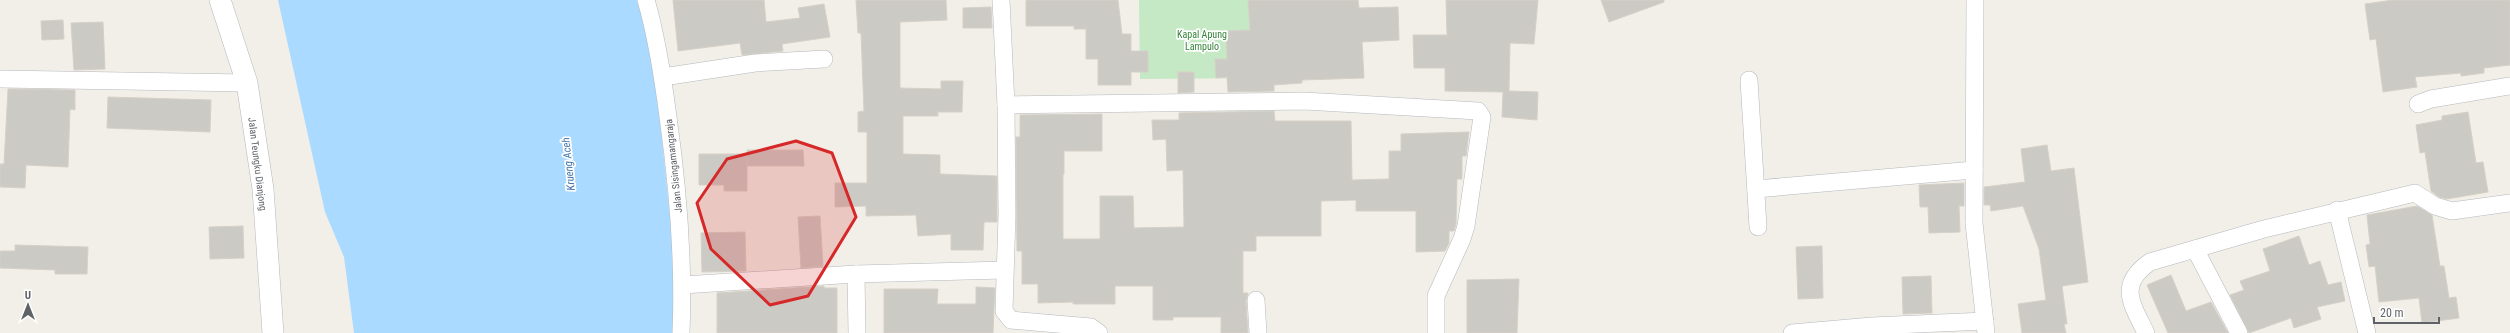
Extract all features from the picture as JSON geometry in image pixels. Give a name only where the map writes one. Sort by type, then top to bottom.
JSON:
[{"type":"street","name":"Jalan Teungku Dianjong","points":[[220,0],[247,83],[263,188],[273,333]]},
{"type":"street","name":"Jalan Sisingamangaraja","points":[[646,0],[663,77],[673,156],[683,285],[680,333]]},
{"type":"street","points":[[1001,0],[1006,105],[1007,215],[1004,270],[1004,311],[1007,318],[1025,322],[1091,327],[1099,333]]},
{"type":"street","points":[[1792,333],[1872,326],[1986,327],[1974,223],[1976,0]]},
{"type":"street","points":[[663,77],[755,63],[824,59]]},
{"type":"street","points":[[0,80],[247,83]]},
{"type":"street","points":[[1749,80],[1758,228]]},
{"type":"street","points":[[2418,104],[2431,99],[2510,86]]},
{"type":"street","points":[[1006,105],[1304,101],[1478,111],[1482,117],[1466,226],[1462,238],[1437,291],[1436,333]]},
{"type":"street","points":[[1756,189],[1974,170]]},
{"type":"street","points":[[2146,333],[2129,291],[2132,280],[2139,270],[2150,262],[2337,210],[2415,193],[2435,206],[2452,211],[2510,203]]},
{"type":"street","points":[[2337,210],[2367,333]]},
{"type":"street","points":[[2195,249],[2239,333]]},
{"type":"street","points":[[683,285],[856,274],[1004,270]]},
{"type":"street","points":[[856,274],[857,333]]},
{"type":"street","points":[[1256,300],[1258,333]]},
{"type":"highlighted area","points":[[796,141],[832,153],[856,217],[808,296],[770,305],[711,249],[697,203],[727,159]]},
{"type":"green space","name":"Kapal Apung Lampulo","points":[[1139,0],[1265,0],[1266,78],[1140,79]]},
{"type":"water","name":"Krueng Aceh","points":[[278,0],[637,0],[652,44],[676,273],[676,333],[354,333],[344,257],[325,212]]},
{"type":"building","points":[[673,0],[764,0],[766,22],[800,18],[798,8],[824,4],[830,37],[782,44],[783,51],[742,55],[740,43],[678,51]]},
{"type":"building","points":[[856,0],[946,0],[947,20],[900,22],[900,88],[941,89],[941,81],[963,81],[962,112],[938,112],[938,116],[903,116],[903,154],[940,155],[940,174],[997,176],[997,222],[984,222],[983,250],[951,250],[951,234],[918,236],[916,215],[866,216],[866,206],[835,207],[835,183],[867,183],[867,132],[858,132],[858,112],[864,111],[861,33],[858,33]]},
{"type":"building","points":[[1026,0],[1118,0],[1122,34],[1131,34],[1131,51],[1148,51],[1148,72],[1131,72],[1131,85],[1098,85],[1098,59],[1086,59],[1086,29],[1074,29],[1074,26],[1026,26]]},
{"type":"building","points":[[1248,0],[1358,0],[1359,8],[1398,7],[1399,40],[1362,42],[1364,78],[1302,80],[1302,83],[1274,85],[1274,91],[1228,92],[1227,77],[1216,78],[1215,59],[1227,59],[1226,31],[1250,30]]},
{"type":"building","points":[[1446,0],[1538,0],[1534,44],[1510,43],[1509,91],[1538,92],[1537,120],[1502,117],[1503,92],[1445,91],[1445,68],[1414,68],[1413,35],[1447,35]]},
{"type":"building","points":[[1601,0],[1664,0],[1664,2],[1609,22]]},
{"type":"building","points":[[2393,0],[2510,0],[2510,65],[2484,68],[2484,73],[2461,76],[2461,73],[2415,77],[2417,87],[2383,92],[2376,39],[2370,40],[2365,4]]},
{"type":"building","points":[[991,7],[992,28],[963,28],[963,8]]},
{"type":"building","points":[[63,20],[64,39],[42,40],[41,21]]},
{"type":"building","points":[[103,22],[105,69],[74,70],[71,23]]},
{"type":"building","points":[[1178,72],[1194,72],[1194,92],[1178,93]]},
{"type":"building","points":[[8,89],[75,90],[75,110],[70,109],[68,167],[26,165],[25,188],[0,187],[0,164],[4,164]]},
{"type":"building","points":[[108,97],[211,100],[210,132],[107,128]]},
{"type":"building","points":[[1274,111],[1275,121],[1351,121],[1352,180],[1389,179],[1389,151],[1401,151],[1401,134],[1469,132],[1466,156],[1462,156],[1462,179],[1457,179],[1456,224],[1454,231],[1449,231],[1449,243],[1445,251],[1416,252],[1416,211],[1356,211],[1356,200],[1321,201],[1321,236],[1256,236],[1256,251],[1243,251],[1243,293],[1248,293],[1246,301],[1248,333],[1221,333],[1221,317],[1173,317],[1173,320],[1153,320],[1153,286],[1115,286],[1115,304],[1073,304],[1073,302],[1038,303],[1038,284],[1022,284],[1022,251],[1017,251],[1016,137],[1020,137],[1020,115],[1102,114],[1102,151],[1064,151],[1063,174],[1063,239],[1100,239],[1100,196],[1133,196],[1134,228],[1184,227],[1183,170],[1167,171],[1166,139],[1153,140],[1152,120],[1179,120],[1179,113]]},
{"type":"building","points":[[2468,112],[2476,163],[2483,162],[2488,192],[2447,199],[2439,197],[2431,191],[2425,152],[2420,153],[2416,125],[2442,120],[2442,116]]},
{"type":"building","points":[[2047,145],[2051,171],[2074,168],[2088,282],[2062,286],[2067,324],[2064,324],[2066,333],[2022,333],[2018,304],[2046,300],[2039,249],[2023,206],[1991,211],[1990,205],[1984,205],[1984,187],[2025,182],[2021,149]]},
{"type":"building","points":[[747,150],[803,150],[804,166],[747,166]]},
{"type":"building","points":[[699,154],[747,154],[747,191],[724,191],[724,185],[699,185]]},
{"type":"building","points":[[1964,183],[1964,206],[1959,206],[1960,232],[1929,233],[1928,207],[1920,207],[1919,185]]},
{"type":"building","points":[[2417,206],[2432,215],[2440,266],[2444,266],[2449,298],[2456,297],[2459,318],[2422,323],[2419,298],[2379,302],[2375,266],[2369,267],[2366,245],[2370,244],[2367,215]]},
{"type":"building","points":[[820,216],[823,266],[801,268],[798,217]]},
{"type":"building","points":[[243,226],[244,258],[210,259],[209,227]]},
{"type":"building","points":[[745,232],[746,271],[702,272],[701,233]]},
{"type":"building","points":[[2299,236],[2309,265],[2320,261],[2328,285],[2341,282],[2345,301],[2317,307],[2321,319],[2294,328],[2291,318],[2249,333],[2230,295],[2244,290],[2240,281],[2270,271],[2263,249]]},
{"type":"building","points":[[15,245],[88,247],[87,274],[55,274],[55,270],[0,268],[0,251],[15,251]]},
{"type":"building","points":[[1822,246],[1823,298],[1798,299],[1796,247]]},
{"type":"building","points":[[2171,275],[2186,311],[2211,302],[2228,333],[2168,333],[2147,285]]},
{"type":"building","points":[[1931,276],[1932,313],[1903,314],[1902,277]]},
{"type":"building","points":[[1519,279],[1517,333],[1467,333],[1467,280]]},
{"type":"building","points":[[824,286],[824,288],[837,288],[837,333],[717,333],[717,293]]},
{"type":"building","points":[[976,287],[995,288],[993,333],[884,333],[884,289],[938,289],[937,304],[976,304]]}]
